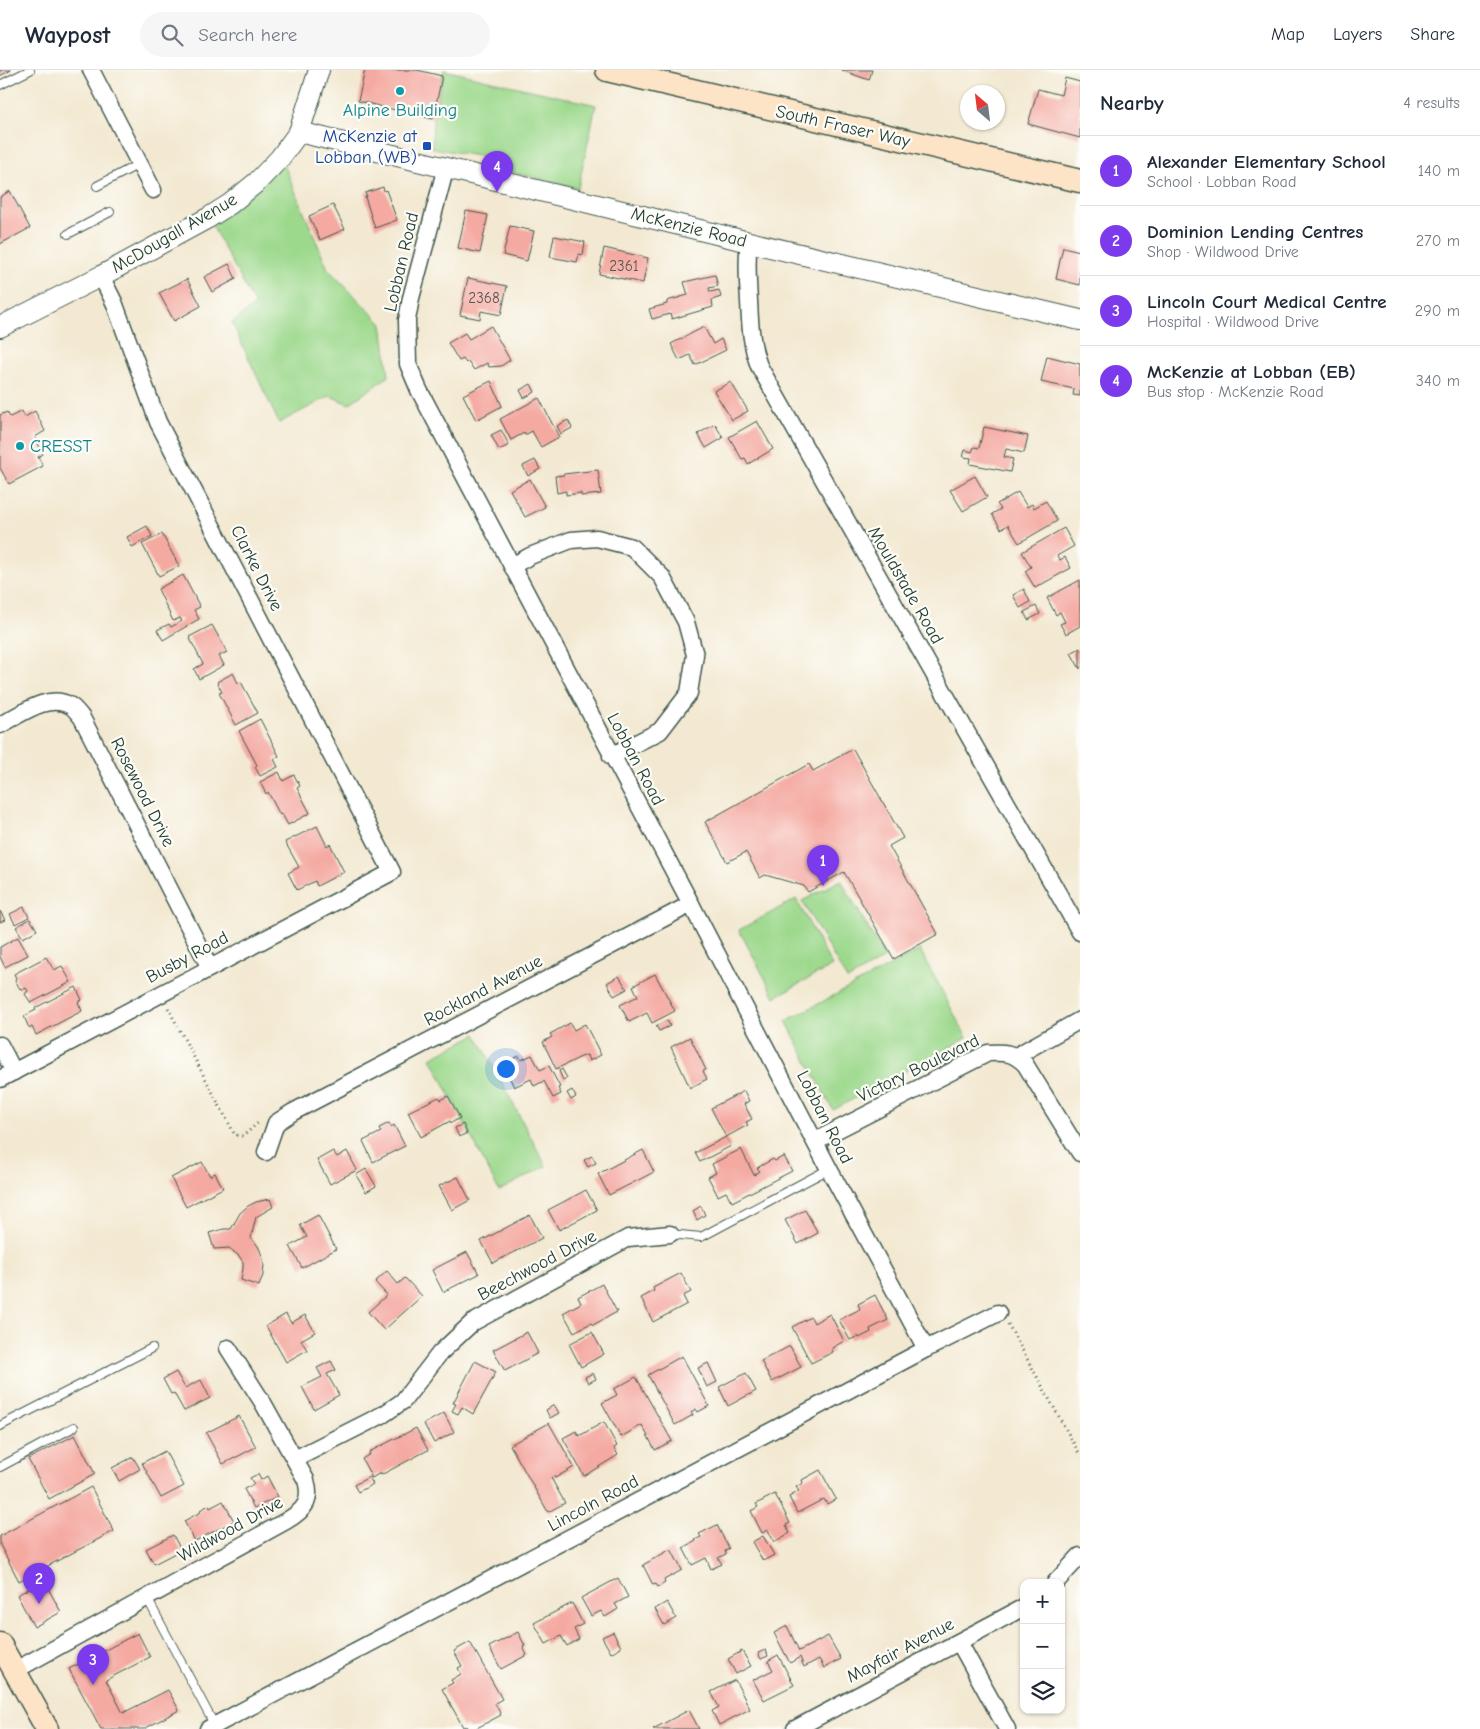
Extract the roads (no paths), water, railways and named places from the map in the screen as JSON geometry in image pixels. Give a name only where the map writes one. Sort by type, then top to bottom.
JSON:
[{"type":"main road","name":"South Fraser Way","points":[[606,70],[1080,181]]},
{"type":"main road","points":[[0,1644],[47,1729]]},
{"type":"street","points":[[91,70],[153,190]]},
{"type":"street","name":"McDougall Avenue","points":[[0,327],[101,276],[208,218],[230,204],[257,182],[280,158],[299,132],[319,70]]},
{"type":"street","name":"McKenzie Road","points":[[299,132],[749,242],[1080,320]]},
{"type":"street","name":"Lobban Road","points":[[446,167],[410,298],[407,320],[408,364],[419,390],[816,1141],[829,1169],[926,1349]]},
{"type":"street","name":"Mouldstade Road","points":[[749,242],[747,260],[752,350],[759,366],[1080,932]]},
{"type":"street","name":"Clarke Drive","points":[[101,276],[114,302],[158,422],[392,872]]},
{"type":"street","points":[[512,566],[530,556],[571,540],[597,538],[632,547],[662,577],[686,622],[695,655],[689,693],[660,731],[612,756]]},
{"type":"street","name":"Rosewood Drive","points":[[0,725],[40,704],[57,702],[70,706],[82,718],[210,968]]},
{"type":"street","name":"Busby Road","points":[[7,1075],[392,872]]},
{"type":"street","name":"Rockland Avenue","points":[[268,1147],[276,1123],[293,1112],[691,904]]},
{"type":"street","points":[[1080,1020],[1016,1056],[1024,1064],[1080,1153]]},
{"type":"street","points":[[0,1045],[7,1075]]},
{"type":"street","name":"Victory Boulevard","points":[[816,1141],[988,1053],[1002,1052],[1016,1056]]},
{"type":"street","name":"Beechwood Drive","points":[[295,1459],[384,1414],[403,1401],[440,1352],[472,1323],[628,1238],[670,1234]]},
{"type":"street","name":"Lincoln Road","points":[[211,1727],[926,1349],[998,1313]]},
{"type":"street","name":"Wildwood Drive","points":[[14,1670],[291,1518],[303,1509],[307,1503],[309,1490],[306,1480],[264,1404],[228,1348]]},
{"type":"street","points":[[1059,1579],[1080,1556]]},
{"type":"street","name":"Mayfair Avenue","points":[[795,1729],[1020,1609]]},
{"type":"street","points":[[959,1642],[1007,1729]]},
{"type":"lane","points":[[0,85],[30,70]]},
{"type":"lane","points":[[97,186],[140,164]]},
{"type":"lane","points":[[68,234],[110,212]]},
{"type":"lane","name":"Beechwood Drive","points":[[670,1234],[701,1237],[829,1169]]},
{"type":"lane","points":[[0,1426],[152,1348]]},
{"type":"lane","points":[[0,1467],[74,1427]]},
{"type":"lane","points":[[147,1598],[211,1727]]},
{"type":"place","name":"Alpine Building","points":[[400,91]]},
{"type":"place","name":"McKenzie at Lobban (WB)","points":[[427,146]]},
{"type":"place","name":"McKenzie at Lobban (EB)","points":[[497,192]]},
{"type":"place","name":"CRESST","points":[[20,446]]},
{"type":"place","name":"Alexander Elementary School","points":[[823,886]]},
{"type":"place","name":"Dominion Lending Centres","points":[[39,1604]]},
{"type":"place","name":"Lincoln Court Medical Centre","points":[[93,1685]]}]
